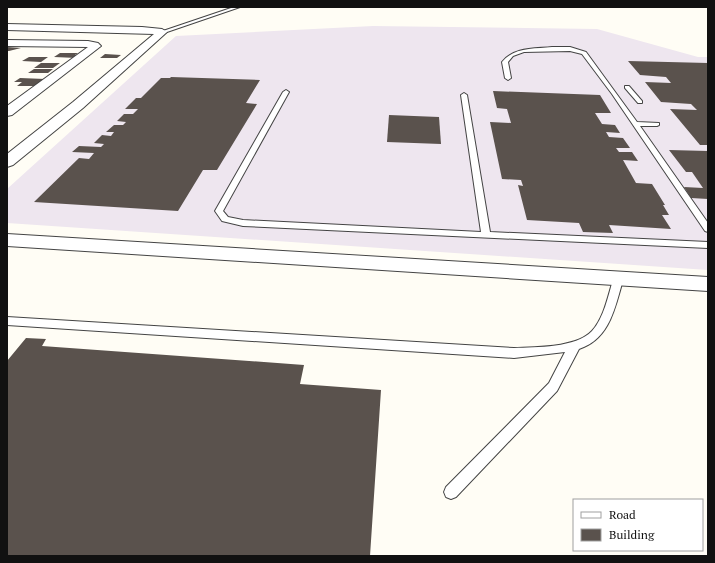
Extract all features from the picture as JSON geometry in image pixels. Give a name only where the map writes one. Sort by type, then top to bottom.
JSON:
[{"type":"street","points":[[7,27],[142,30],[162,32]]},
{"type":"street","points":[[7,162],[78,105],[162,32]]},
{"type":"street","points":[[7,43],[88,44],[96,46],[7,112]]},
{"type":"street","points":[[13,55],[33,44]]},
{"type":"street","points":[[7,240],[618,280],[708,284]]},
{"type":"lane","points":[[162,32],[238,7]]},
{"type":"lane","points":[[508,78],[505,62],[511,56],[523,51],[570,49],[584,52],[624,92],[640,102]]},
{"type":"lane","points":[[286,92],[219,211],[224,219],[243,223],[708,246]]},
{"type":"lane","points":[[624,92],[635,124],[708,229]]},
{"type":"lane","points":[[464,95],[486,234]]},
{"type":"lane","points":[[649,116],[662,131]]},
{"type":"lane","points":[[635,124],[656,124]]},
{"type":"lane","points":[[7,321],[514,353],[574,347],[595,336],[603,323],[618,280]]},
{"type":"lane","points":[[451,492],[553,387],[574,347]]},
{"type":"shaded area","points":[[373,26],[597,29],[698,57],[708,57],[708,270],[7,223],[7,189],[176,36]]},
{"type":"building","points":[[7,47],[21,48],[7,51]]},
{"type":"building","points":[[60,53],[78,53],[75,55],[80,55],[77,58],[54,57]]},
{"type":"building","points":[[105,54],[121,55],[117,58],[100,58]]},
{"type":"building","points":[[29,57],[48,57],[41,62],[22,61]]},
{"type":"building","points":[[628,61],[708,63],[708,145],[700,145],[670,109],[697,110],[691,104],[661,102],[645,82],[671,83],[666,77],[640,75]]},
{"type":"building","points":[[41,63],[60,63],[53,68],[34,68]]},
{"type":"building","points":[[34,69],[53,69],[48,73],[28,73]]},
{"type":"building","points":[[171,77],[260,80],[246,103],[257,104],[217,170],[203,170],[178,211],[34,202],[79,158],[89,159],[94,153],[72,152],[79,146],[101,147],[104,144],[94,143],[102,135],[111,136],[114,132],[106,132],[114,125],[123,125],[126,122],[117,121],[124,114],[133,114],[138,109],[125,109],[136,98],[141,98],[161,78]]},
{"type":"building","points":[[20,78],[45,79],[34,86],[17,86],[22,82],[14,82]]},
{"type":"building","points":[[493,91],[600,95],[611,113],[595,113],[602,124],[615,125],[620,133],[606,132],[609,137],[623,138],[630,148],[616,148],[619,152],[632,152],[638,161],[623,160],[636,183],[652,184],[665,205],[663,205],[669,215],[662,215],[671,229],[609,225],[613,233],[583,232],[579,223],[527,220],[518,185],[523,186],[521,180],[502,179],[490,122],[511,123],[507,109],[497,108]]},
{"type":"building","points":[[389,115],[439,117],[441,144],[387,142]]},
{"type":"building","points":[[669,150],[708,151],[708,199],[691,198],[684,187],[703,188],[692,172],[686,172]]},
{"type":"building","points":[[26,338],[46,339],[42,346],[304,365],[300,384],[381,390],[370,556],[7,556],[7,361]]}]
